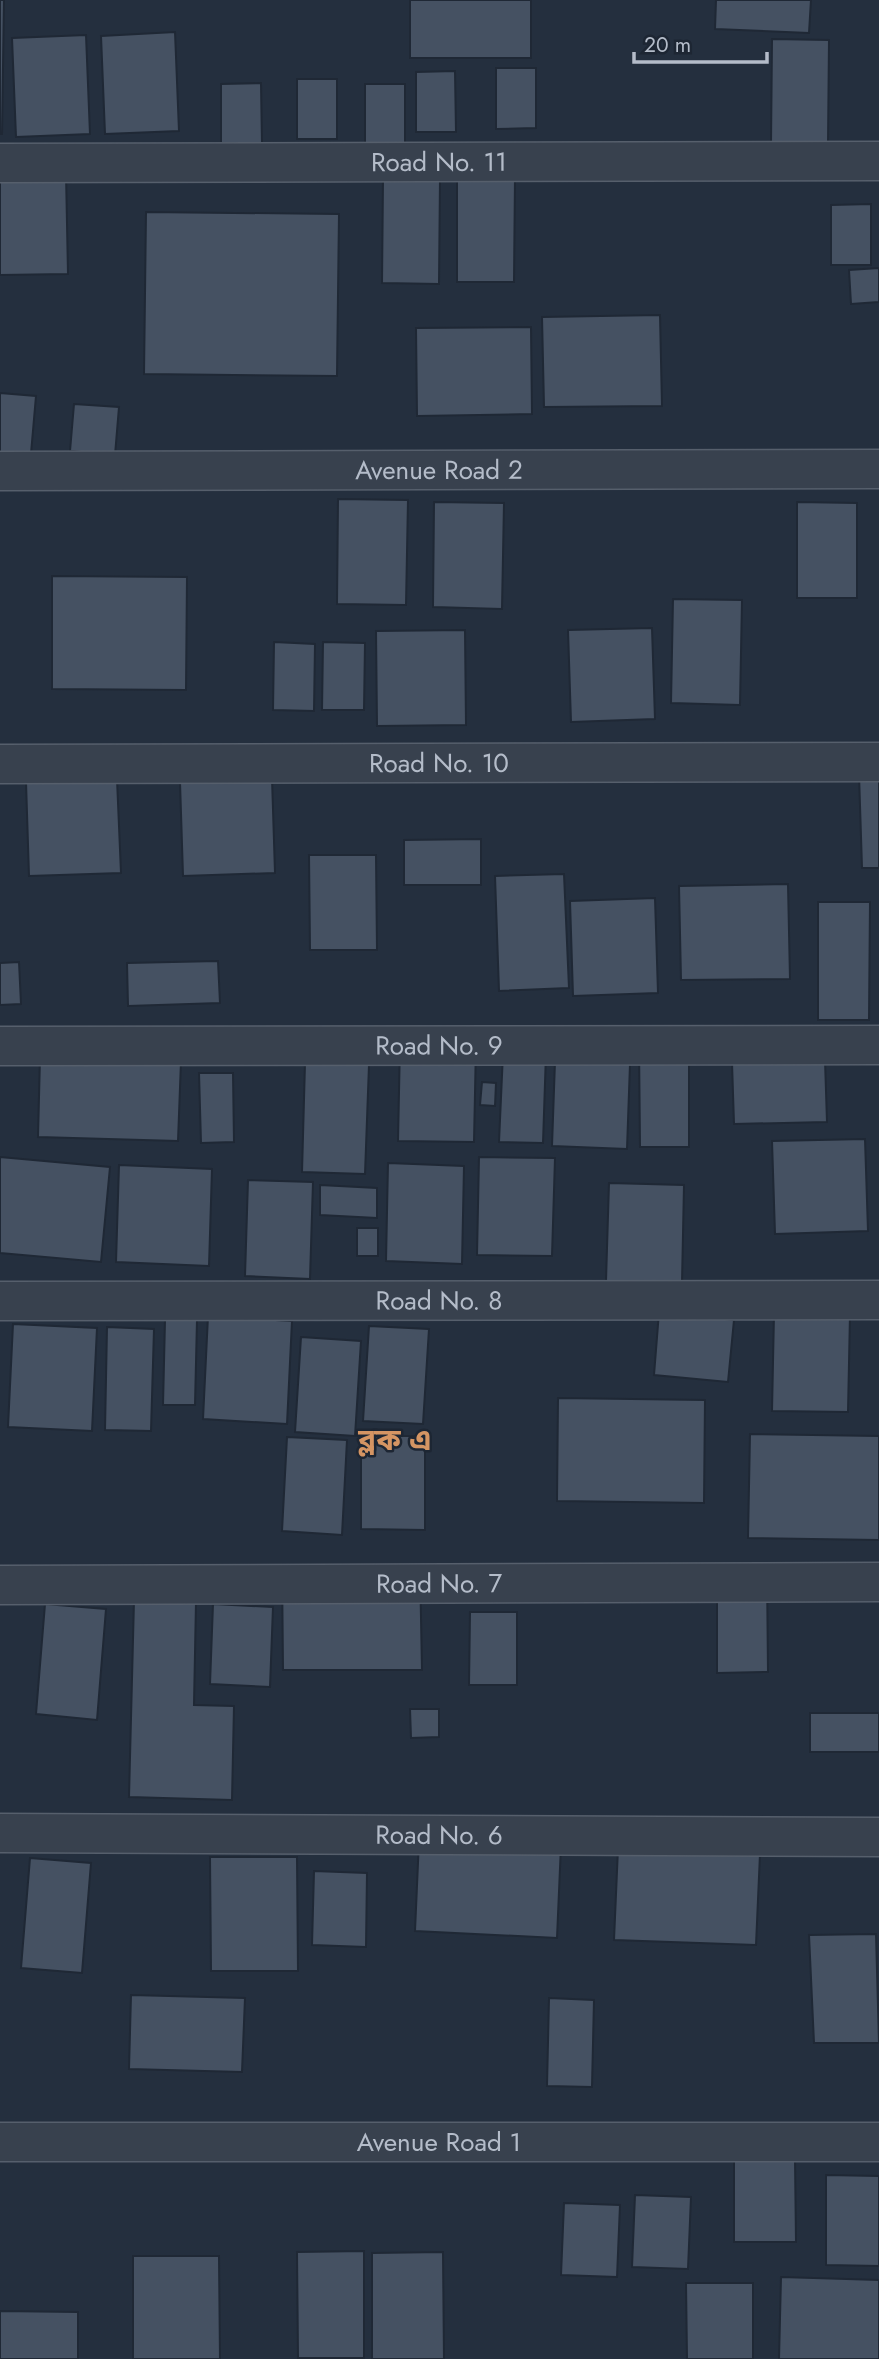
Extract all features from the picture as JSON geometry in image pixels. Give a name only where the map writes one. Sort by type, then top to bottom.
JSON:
[{"type":"street","name":"Road No. 11","points":[[0,163],[879,161]]},
{"type":"street","name":"Avenue Road 2","points":[[0,471],[879,470]]},
{"type":"street","name":"Road No. 10","points":[[0,764],[879,762]]},
{"type":"street","name":"Road No. 9","points":[[0,1046],[879,1045]]},
{"type":"street","name":"Road No. 8","points":[[0,1301],[879,1300]]},
{"type":"street","name":"Road No. 7","points":[[0,1585],[879,1582]]},
{"type":"street","name":"Road No. 6","points":[[0,1833],[879,1837]]},
{"type":"street","name":"Avenue Road 1","points":[[0,2142],[879,2142]]},
{"type":"building","points":[[0,0],[4,0],[2,134],[0,134]]},
{"type":"building","points":[[410,0],[531,0],[531,58],[410,58]]},
{"type":"building","points":[[716,0],[811,0],[809,33],[715,29]]},
{"type":"building","points":[[175,32],[179,131],[105,134],[101,36]]},
{"type":"building","points":[[86,35],[90,134],[16,137],[12,38]]},
{"type":"building","points":[[772,39],[829,40],[828,145],[771,144]]},
{"type":"building","points":[[496,68],[536,68],[536,128],[496,129]]},
{"type":"building","points":[[455,71],[456,132],[416,132],[416,72]]},
{"type":"building","points":[[297,79],[337,79],[337,139],[297,139]]},
{"type":"building","points":[[261,83],[262,144],[221,143],[221,84]]},
{"type":"building","points":[[365,84],[405,84],[405,144],[365,145]]},
{"type":"building","points":[[0,173],[66,173],[68,274],[0,275]]},
{"type":"building","points":[[457,177],[515,178],[514,282],[457,282]]},
{"type":"building","points":[[383,179],[440,179],[439,284],[382,283]]},
{"type":"building","points":[[871,204],[871,265],[831,265],[831,205]]},
{"type":"building","points":[[146,212],[339,214],[337,376],[144,374]]},
{"type":"building","points":[[879,268],[879,302],[851,304],[849,270]]},
{"type":"building","points":[[660,315],[662,406],[544,407],[542,317]]},
{"type":"building","points":[[531,327],[532,414],[417,416],[416,328]]},
{"type":"building","points":[[0,393],[36,396],[30,465],[0,463]]},
{"type":"building","points":[[74,404],[119,407],[115,455],[70,451]]},
{"type":"building","points":[[338,499],[408,500],[406,605],[337,604]]},
{"type":"building","points":[[434,502],[504,503],[502,609],[433,607]]},
{"type":"building","points":[[797,502],[857,503],[857,598],[797,598]]},
{"type":"building","points":[[52,576],[187,577],[186,690],[52,689]]},
{"type":"building","points":[[673,599],[742,600],[740,705],[671,703]]},
{"type":"building","points":[[652,628],[655,719],[571,722],[568,630]]},
{"type":"building","points":[[465,630],[466,725],[377,726],[376,631]]},
{"type":"building","points":[[274,642],[315,644],[314,711],[273,710]]},
{"type":"building","points":[[323,642],[365,643],[364,710],[322,710]]},
{"type":"building","points":[[879,773],[879,868],[862,868],[859,774]]},
{"type":"building","points":[[272,778],[275,873],[183,876],[180,782]]},
{"type":"building","points":[[117,779],[121,873],[29,876],[26,782]]},
{"type":"building","points":[[481,839],[481,885],[404,885],[404,840]]},
{"type":"building","points":[[309,855],[376,855],[377,950],[310,950]]},
{"type":"building","points":[[564,874],[569,988],[499,991],[495,876]]},
{"type":"building","points":[[788,884],[790,979],[681,980],[679,886]]},
{"type":"building","points":[[655,898],[658,993],[573,996],[570,901]]},
{"type":"building","points":[[818,902],[870,902],[869,1020],[818,1020]]},
{"type":"building","points":[[218,961],[220,1003],[128,1006],[127,963]]},
{"type":"building","points":[[19,962],[21,1004],[0,1005],[0,963]]},
{"type":"building","points":[[824,1029],[827,1122],[734,1124],[731,1032]]},
{"type":"building","points":[[400,1043],[476,1044],[474,1142],[398,1141]]},
{"type":"building","points":[[639,1044],[689,1044],[689,1147],[640,1147]]},
{"type":"building","points":[[503,1053],[546,1053],[543,1143],[499,1142]]},
{"type":"building","points":[[40,1057],[181,1061],[178,1141],[38,1137]]},
{"type":"building","points":[[555,1061],[630,1064],[627,1149],[552,1146]]},
{"type":"building","points":[[305,1063],[369,1065],[365,1174],[302,1172]]},
{"type":"building","points":[[199,1073],[233,1073],[234,1142],[201,1143]]},
{"type":"building","points":[[482,1082],[496,1083],[495,1106],[480,1105]]},
{"type":"building","points":[[865,1139],[868,1231],[775,1234],[772,1141]]},
{"type":"building","points":[[0,1157],[110,1167],[101,1262],[0,1253]]},
{"type":"building","points":[[479,1157],[555,1158],[552,1256],[477,1255]]},
{"type":"building","points":[[388,1163],[464,1166],[462,1264],[386,1261]]},
{"type":"building","points":[[119,1165],[212,1169],[209,1266],[116,1262]]},
{"type":"building","points":[[248,1180],[313,1182],[310,1279],[245,1276]]},
{"type":"building","points":[[609,1183],[684,1185],[682,1283],[606,1281]]},
{"type":"building","points":[[320,1185],[377,1188],[377,1218],[320,1215]]},
{"type":"building","points":[[357,1228],[378,1228],[378,1256],[357,1256]]},
{"type":"building","points":[[659,1312],[734,1320],[728,1382],[654,1375]]},
{"type":"building","points":[[774,1313],[850,1314],[848,1412],[772,1411]]},
{"type":"building","points":[[208,1316],[292,1321],[287,1424],[203,1419]]},
{"type":"building","points":[[165,1320],[197,1320],[195,1405],[163,1405]]},
{"type":"building","points":[[13,1324],[97,1328],[92,1431],[8,1427]]},
{"type":"building","points":[[369,1326],[429,1329],[423,1424],[363,1421]]},
{"type":"building","points":[[107,1327],[154,1329],[151,1431],[105,1430]]},
{"type":"building","points":[[301,1337],[361,1341],[355,1436],[295,1432]]},
{"type":"building","points":[[558,1398],[705,1400],[704,1503],[557,1501]]},
{"type":"building","points":[[750,1434],[879,1436],[879,1540],[748,1538]]},
{"type":"building","points":[[361,1436],[425,1436],[425,1530],[361,1529]]},
{"type":"building","points":[[287,1437],[347,1440],[342,1535],[282,1531]]},
{"type":"building","points":[[420,1566],[422,1670],[283,1670],[282,1568]]},
{"type":"building","points":[[717,1571],[767,1571],[768,1672],[717,1673]]},
{"type":"building","points":[[134,1600],[196,1602],[194,1705],[234,1706],[232,1800],[129,1797]]},
{"type":"building","points":[[45,1604],[106,1609],[97,1720],[36,1714]]},
{"type":"building","points":[[213,1604],[273,1607],[270,1687],[210,1684]]},
{"type":"building","points":[[470,1612],[517,1612],[517,1685],[469,1685]]},
{"type":"building","points":[[410,1709],[439,1709],[439,1737],[411,1738]]},
{"type":"building","points":[[810,1713],[879,1713],[879,1752],[810,1752]]},
{"type":"building","points":[[419,1840],[561,1845],[557,1938],[415,1931]]},
{"type":"building","points":[[618,1848],[760,1854],[756,1945],[614,1940]]},
{"type":"building","points":[[210,1857],[297,1857],[298,1971],[211,1971]]},
{"type":"building","points":[[30,1858],[91,1863],[82,1973],[21,1968]]},
{"type":"building","points":[[314,1871],[367,1873],[366,1947],[312,1945]]},
{"type":"building","points":[[876,1934],[879,2043],[814,2043],[809,1935]]},
{"type":"building","points":[[131,1995],[245,1998],[242,2072],[129,2069]]},
{"type":"building","points":[[549,1998],[594,2000],[592,2087],[547,2086]]},
{"type":"building","points":[[734,2158],[795,2159],[796,2242],[734,2242]]},
{"type":"building","points":[[826,2175],[879,2176],[879,2266],[826,2265]]},
{"type":"building","points":[[635,2195],[691,2197],[688,2269],[632,2267]]},
{"type":"building","points":[[564,2203],[620,2205],[617,2277],[561,2275]]},
{"type":"building","points":[[364,2251],[364,2358],[298,2358],[297,2252]]},
{"type":"building","points":[[443,2252],[444,2359],[372,2359],[372,2253]]},
{"type":"building","points":[[133,2256],[219,2256],[220,2359],[133,2359]]},
{"type":"building","points":[[781,2277],[879,2280],[879,2359],[779,2359]]},
{"type":"building","points":[[686,2283],[753,2283],[753,2359],[687,2359]]},
{"type":"building","points":[[0,2311],[78,2312],[78,2359],[0,2359]]},
{"type":"district","name":"ব্লক এ","points":[[395,1439]]}]
